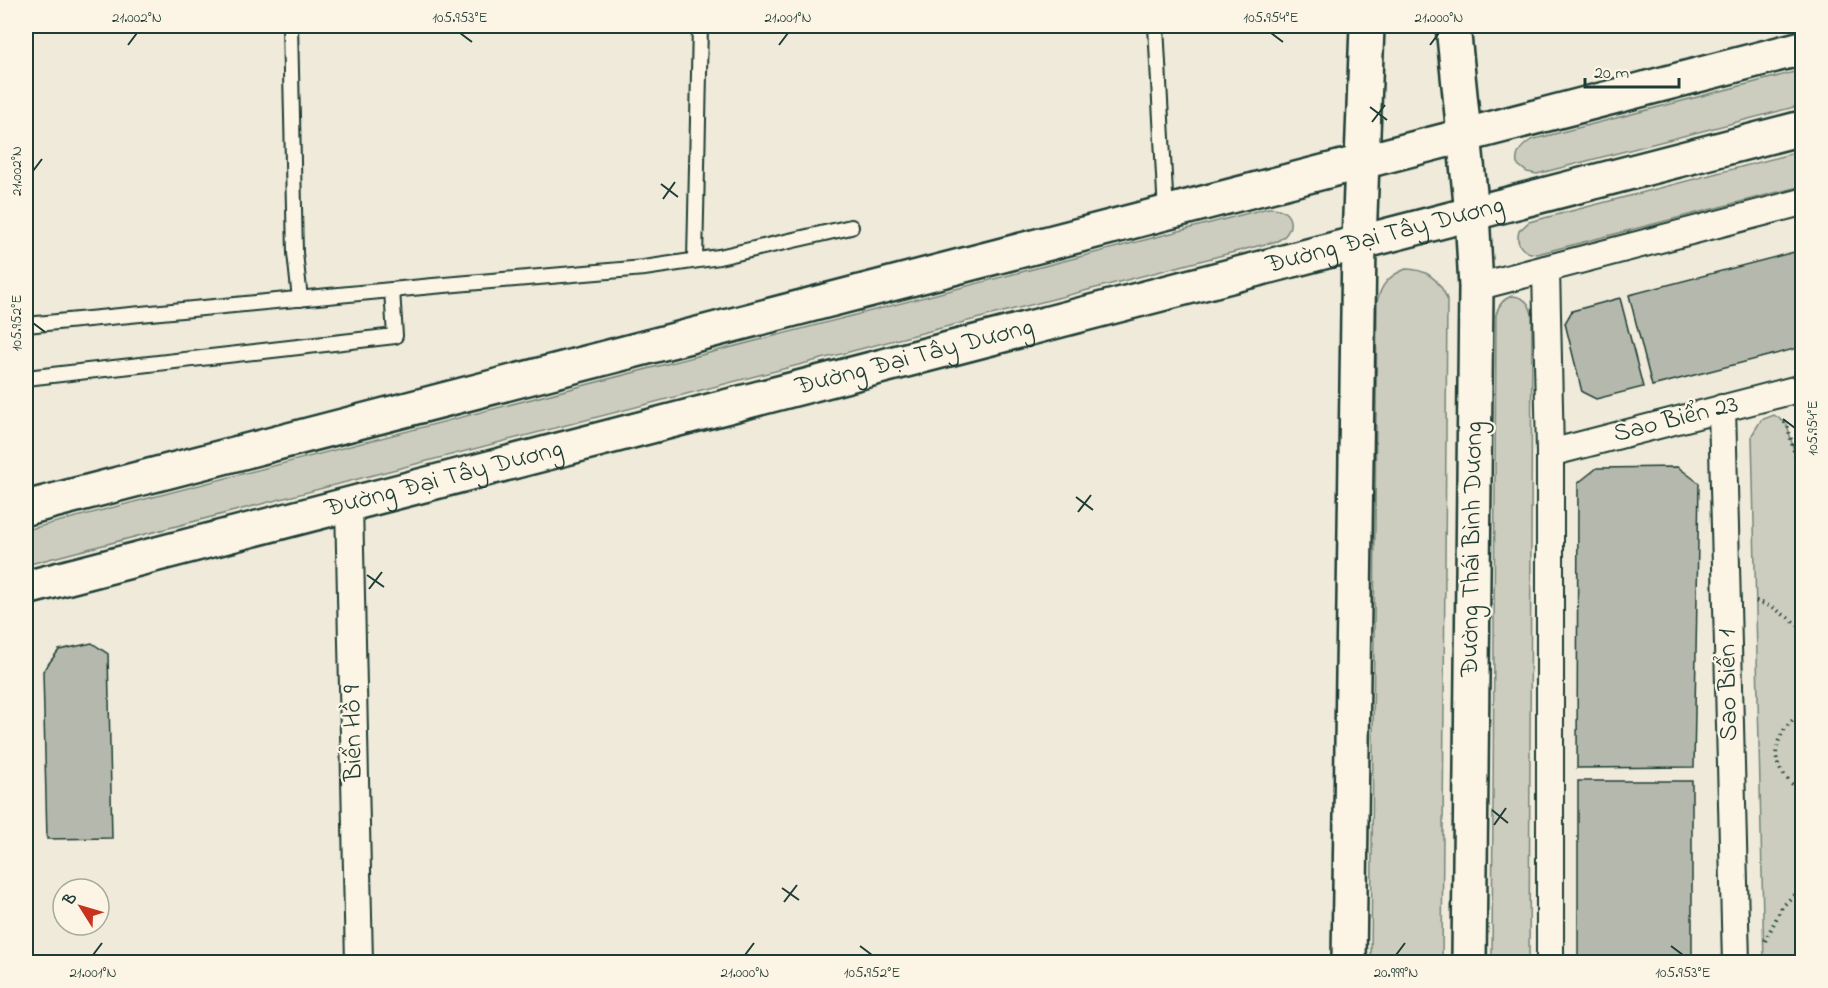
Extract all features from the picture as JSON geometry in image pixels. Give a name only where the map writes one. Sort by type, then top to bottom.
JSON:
[{"type":"main road","points":[[1349,963],[1359,242],[1367,26]]},
{"type":"main road","name":"Đường Thái Bình Dương","points":[[1454,26],[1472,213],[1476,286],[1469,963]]},
{"type":"main road","points":[[26,508],[1803,48]]},
{"type":"main road","name":"Đường Đại Tây Dương","points":[[26,588],[1803,128]]},
{"type":"street","points":[[1476,286],[1803,202]]},
{"type":"street","points":[[1546,268],[1550,453],[1550,963]]},
{"type":"street","name":"Sao Biển 23","points":[[1550,453],[1722,408],[1801,393]]},
{"type":"street","name":"Sao Biển 1","points":[[1722,408],[1736,963]]},
{"type":"street","name":"Biển Hồ 9","points":[[349,504],[358,963]]},
{"type":"lane","points":[[290,26],[295,253],[300,299]]},
{"type":"lane","points":[[694,260],[700,26]]},
{"type":"lane","points":[[1156,26],[1166,213]]},
{"type":"lane","points":[[26,325],[644,268],[718,257],[851,226]]},
{"type":"lane","points":[[26,378],[395,336],[392,290]]},
{"type":"path","points":[[1780,419],[1787,423],[1803,482]]},
{"type":"path","points":[[1756,612],[1756,601],[1773,607],[1803,628]]},
{"type":"path","points":[[1803,713],[1792,719],[1781,735],[1777,751],[1778,764],[1788,779],[1803,793]]},
{"type":"path","points":[[1803,799],[1800,836],[1803,847]]},
{"type":"path","points":[[1763,932],[1764,944],[1782,907],[1803,887]]},
{"type":"shaded area","points":[[1802,70],[1802,105],[1537,174],[1527,172],[1517,164],[1520,150],[1531,140]]},
{"type":"shaded area","points":[[1802,151],[1802,186],[1537,254],[1524,250],[1519,244],[1519,231],[1529,222]]},
{"type":"shaded area","points":[[1268,208],[1283,211],[1290,220],[1288,231],[1277,241],[26,565],[26,530]]},
{"type":"shaded area","points":[[1406,269],[1426,273],[1436,281],[1447,299],[1442,962],[1371,962],[1377,302],[1387,281]]},
{"type":"shaded area","points":[[1512,296],[1525,301],[1532,314],[1529,962],[1492,962],[1496,315],[1501,303]]},
{"type":"shaded area","points":[[1774,415],[1787,424],[1802,482],[1802,962],[1764,962],[1752,435],[1761,420]]},
{"type":"building","points":[[1802,250],[1802,347],[1652,386],[1629,295]]},
{"type":"building","points":[[1620,298],[1643,387],[1596,399],[1582,392],[1565,323],[1572,311]]},
{"type":"building","points":[[1678,467],[1699,483],[1694,767],[1577,768],[1578,483],[1597,468]]},
{"type":"building","points":[[92,643],[108,654],[112,838],[47,839],[43,671],[59,650]]},
{"type":"building","points":[[1578,781],[1692,781],[1692,962],[1578,962]]}]
